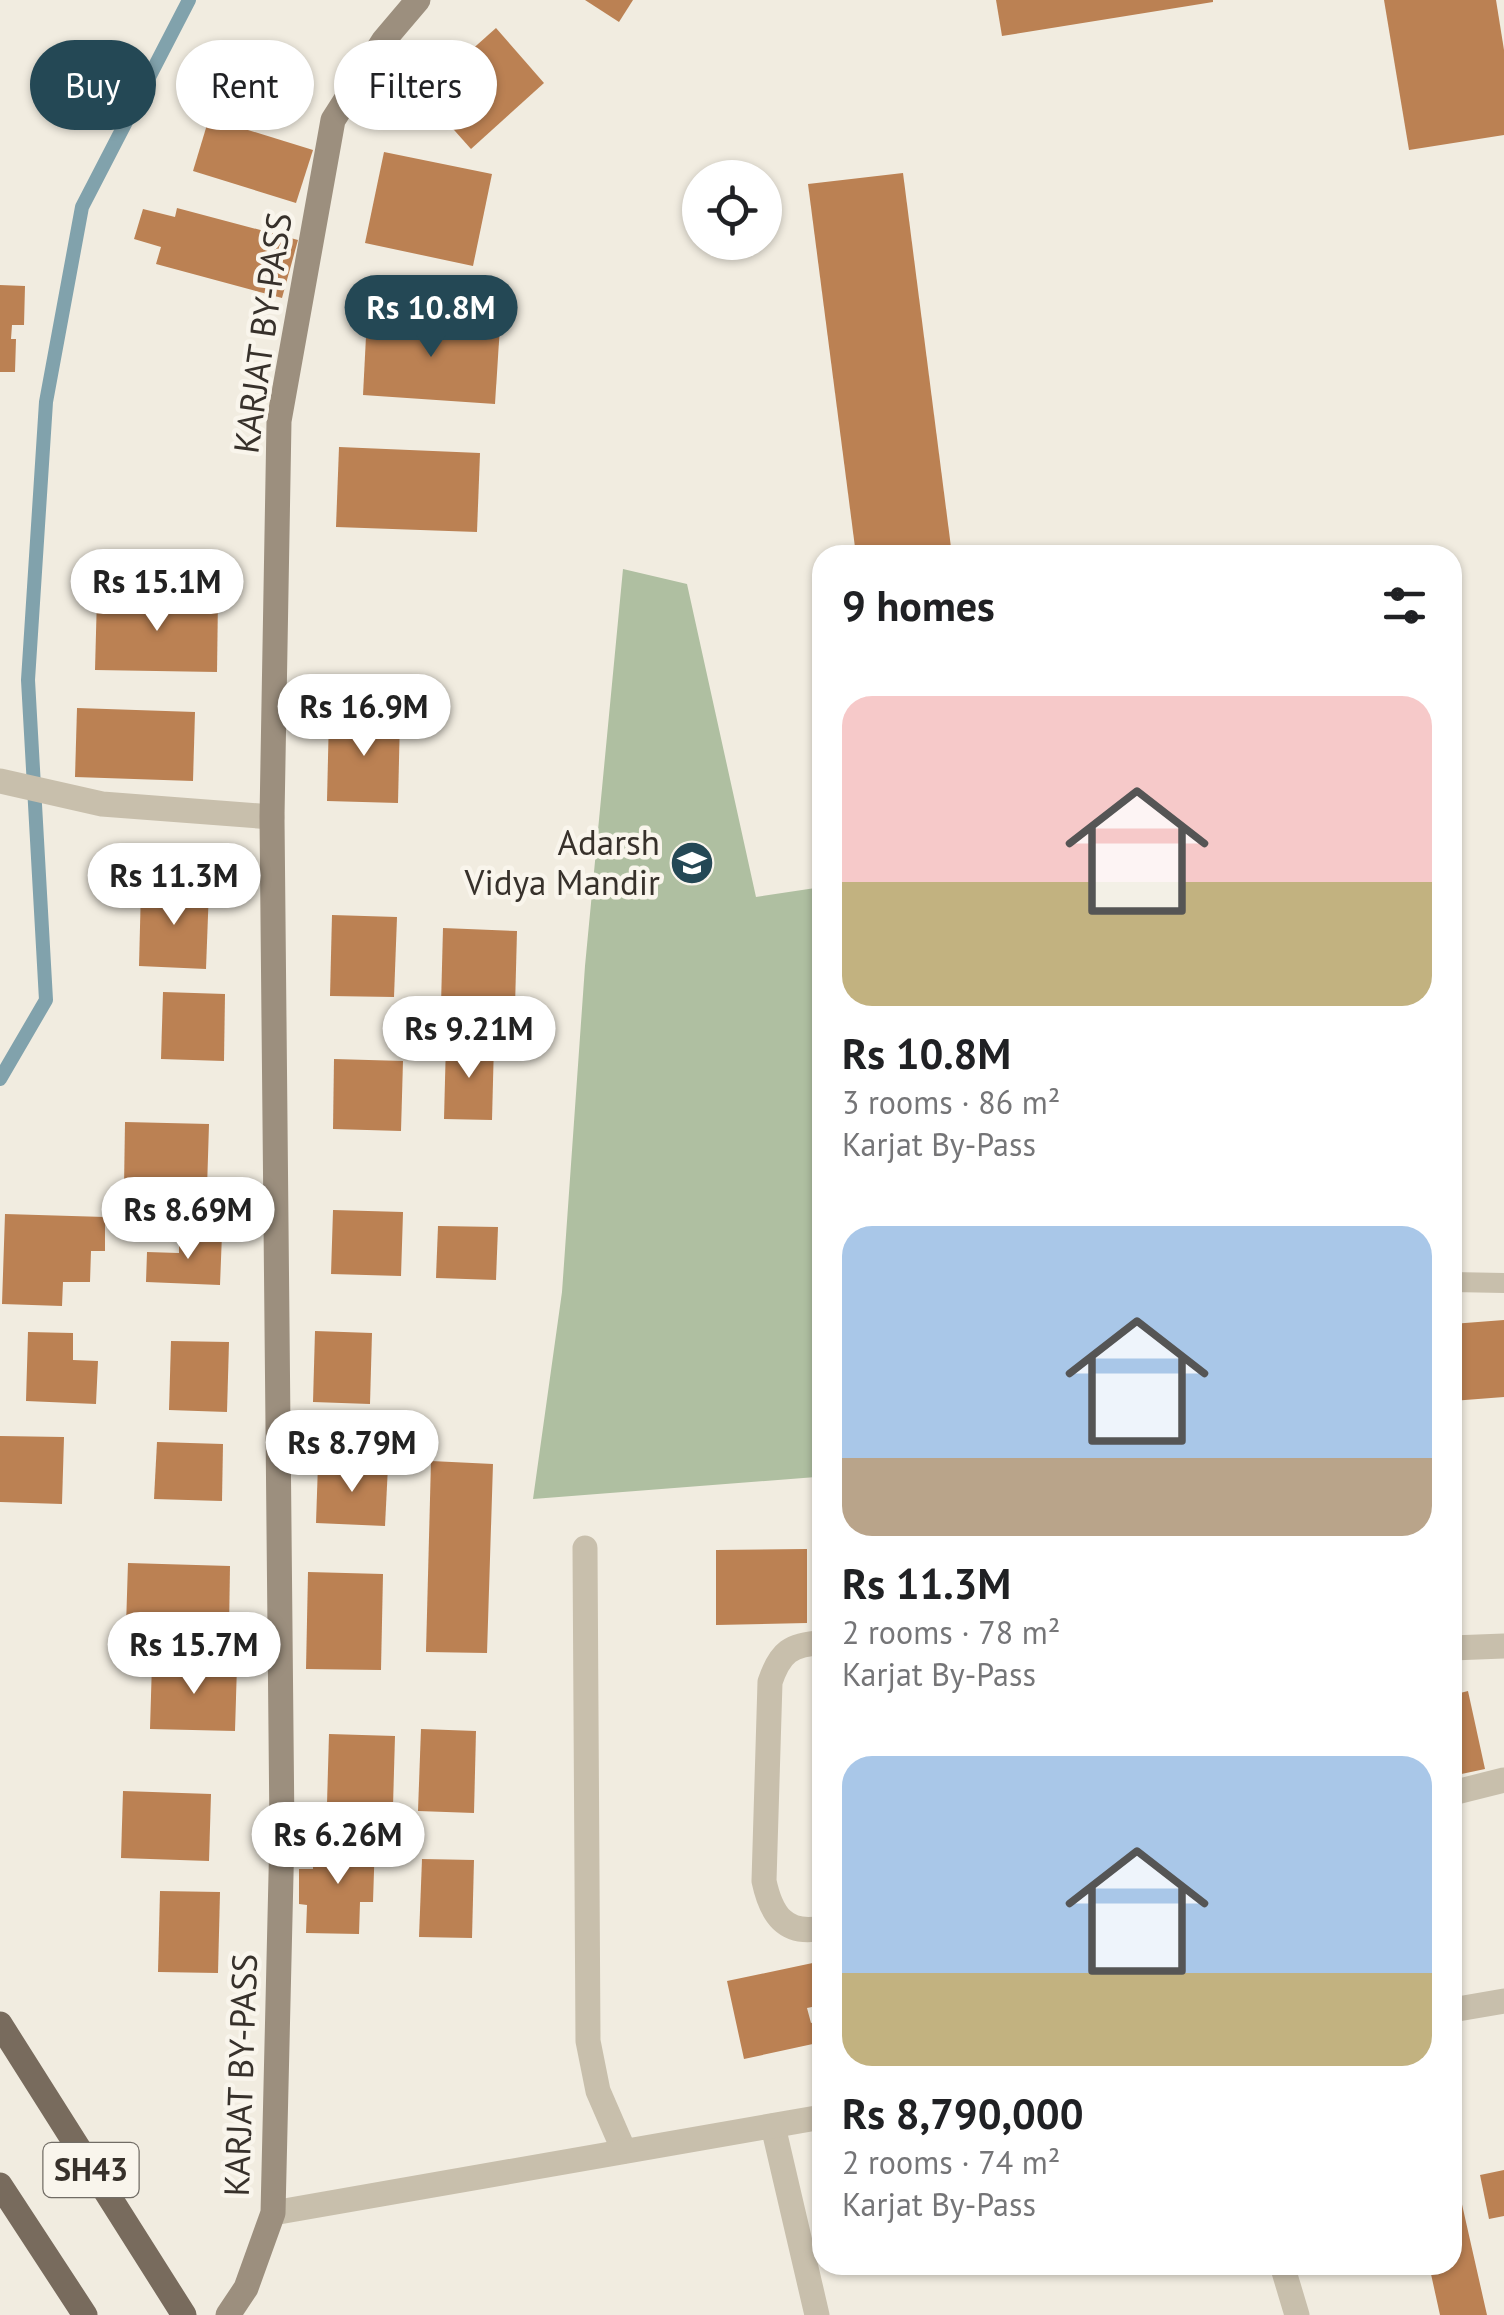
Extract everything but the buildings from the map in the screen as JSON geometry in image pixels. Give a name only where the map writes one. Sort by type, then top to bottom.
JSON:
[{"type":"main road","name":"KARJAT BY-PASS","points":[[228,2315],[246,2288],[273,2212],[282,1813],[272,818],[279,421],[333,120],[384,40],[418,0]]},
{"type":"main road","name":"SH43","points":[[0,2024],[158,2268],[184,2315]]},
{"type":"main road","name":"SH43","points":[[0,2185],[85,2315]]},
{"type":"street","points":[[4,781],[102,804],[272,818]]},
{"type":"street","points":[[584,1548],[588,2041],[598,2092],[624,2151]]},
{"type":"street","points":[[812,1644],[791,1647],[778,1658],[770,1682],[764,1881],[770,1912],[784,1924],[812,1927]]},
{"type":"street","points":[[1462,1648],[1504,1646]]},
{"type":"street","points":[[1462,1790],[1504,1780]]},
{"type":"street","points":[[1462,2008],[1504,2001]]},
{"type":"street","points":[[273,2212],[812,2119]]},
{"type":"street","points":[[772,2126],[817,2315]]},
{"type":"street","points":[[1285,2275],[1296,2315]]},
{"type":"lane","points":[[1462,1282],[1504,1282]]},
{"type":"green space","points":[[623,569],[687,584],[756,897],[812,889],[812,1477],[533,1499],[562,1292],[585,966]]},
{"type":"waterway","points":[[0,1079],[46,1000],[28,680],[46,402],[82,207],[189,0]]},
{"type":"place","name":"Adarsh Vidya Mandir","points":[[692,863]]}]
